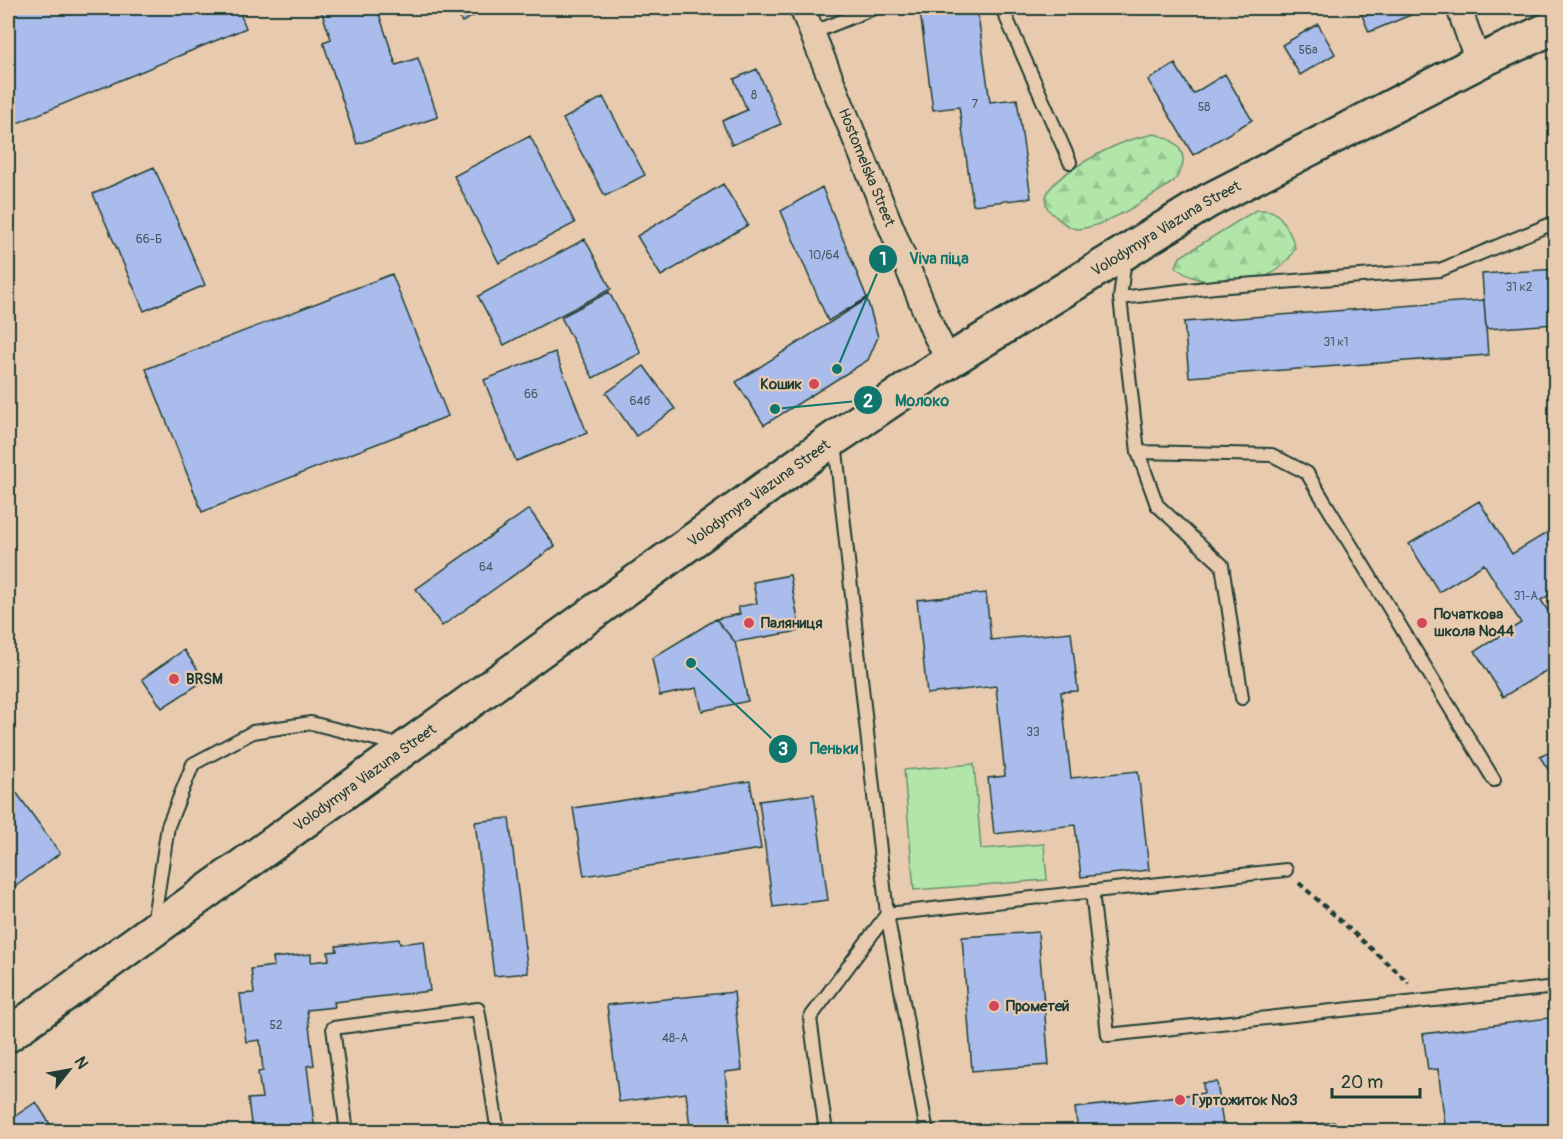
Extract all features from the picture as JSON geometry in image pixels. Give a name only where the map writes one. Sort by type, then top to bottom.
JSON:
[{"type":"main road","name":"Volodymyra Viazuna Street","points":[[8,1035],[835,438],[949,361],[1208,201],[1478,62],[1556,26]]},
{"type":"street","name":"Hostomelska Street","points":[[802,8],[933,330],[949,361]]},
{"type":"street","points":[[1459,8],[1478,62]]},
{"type":"lane","points":[[812,33],[874,8]]},
{"type":"lane","points":[[1002,8],[1070,162]]},
{"type":"lane","points":[[1120,298],[1215,287],[1440,270],[1556,222]]},
{"type":"lane","points":[[1126,251],[1120,298],[1138,452],[1157,505],[1222,565],[1242,698]]},
{"type":"lane","points":[[835,438],[887,914],[927,1131]]},
{"type":"lane","points":[[1138,452],[1272,455],[1307,473],[1494,780]]},
{"type":"lane","points":[[152,930],[168,826],[193,764],[253,732],[311,723],[406,747]]},
{"type":"lane","points":[[826,1131],[810,1018],[887,914],[1286,870]]},
{"type":"lane","points":[[1092,891],[1108,1035],[1556,987]]},
{"type":"lane","points":[[347,1131],[333,1028],[478,1009],[498,1131]]},
{"type":"path","points":[[1286,870],[1429,1001]]},
{"type":"green space","points":[[1154,134],[1171,141],[1181,152],[1182,166],[1173,182],[1128,210],[1090,227],[1072,228],[1049,210],[1046,197],[1050,189],[1068,172],[1118,145]]},
{"type":"green space","points":[[1256,210],[1275,213],[1288,229],[1294,244],[1295,248],[1290,257],[1275,271],[1257,279],[1223,284],[1190,276],[1176,266],[1180,257]]},
{"type":"green space","points":[[974,764],[981,849],[1044,844],[1047,880],[914,890],[904,770]]},
{"type":"building","points":[[8,8],[238,8],[246,28],[8,127]]},
{"type":"building","points":[[320,8],[377,8],[396,65],[418,58],[438,117],[357,144],[323,42],[331,39]]},
{"type":"building","points":[[454,8],[489,8],[462,22]]},
{"type":"building","points":[[977,8],[990,102],[1017,99],[1031,198],[973,205],[959,107],[933,110],[920,12]]},
{"type":"building","points":[[1359,8],[1416,8],[1418,12],[1369,32]]},
{"type":"building","points":[[1318,24],[1335,54],[1300,75],[1282,45]]},
{"type":"building","points":[[1175,64],[1193,94],[1225,74],[1252,120],[1193,155],[1148,80]]},
{"type":"building","points":[[757,69],[781,124],[732,145],[722,121],[747,110],[734,79]]},
{"type":"building","points":[[603,97],[645,175],[605,196],[563,119]]},
{"type":"building","points":[[530,136],[575,223],[499,263],[454,176]]},
{"type":"building","points":[[154,167],[205,285],[144,311],[93,194]]},
{"type":"building","points":[[723,184],[748,225],[661,276],[637,236]]},
{"type":"building","points":[[822,187],[867,298],[828,321],[781,211]]},
{"type":"building","points":[[585,239],[611,289],[504,345],[478,296]]},
{"type":"building","points":[[1556,269],[1556,324],[1486,329],[1482,274]]},
{"type":"building","points":[[392,274],[448,416],[202,512],[146,369]]},
{"type":"building","points":[[609,292],[641,353],[593,378],[561,317]]},
{"type":"building","points":[[867,299],[878,337],[868,360],[764,425],[736,382]]},
{"type":"building","points":[[1484,300],[1488,355],[1189,377],[1184,322]]},
{"type":"building","points":[[555,352],[587,433],[516,461],[484,380]]},
{"type":"building","points":[[644,366],[675,409],[636,436],[606,393]]},
{"type":"building","points":[[1479,501],[1512,554],[1556,527],[1556,591],[1541,600],[1556,624],[1556,679],[1549,669],[1503,697],[1475,651],[1521,623],[1484,564],[1439,592],[1409,544]]},
{"type":"building","points":[[529,509],[555,546],[442,626],[416,589]]},
{"type":"building","points":[[790,575],[800,631],[735,642],[716,619],[740,614],[738,607],[757,603],[753,582]]},
{"type":"building","points":[[986,593],[991,640],[1071,632],[1078,691],[1061,692],[1071,778],[1138,771],[1149,870],[1081,877],[1075,825],[994,834],[988,778],[1005,776],[996,686],[927,694],[917,600]]},
{"type":"building","points":[[716,619],[735,642],[748,701],[702,711],[697,688],[660,696],[652,658]]},
{"type":"building","points":[[184,650],[205,680],[162,708],[142,679]]},
{"type":"building","points":[[1556,748],[1556,782],[1540,757]]},
{"type":"building","points":[[750,781],[761,849],[584,876],[573,808]]},
{"type":"building","points":[[11,785],[60,853],[8,892],[8,788]]},
{"type":"building","points":[[814,794],[828,900],[773,907],[759,801]]},
{"type":"building","points":[[509,818],[528,973],[494,976],[475,822]]},
{"type":"building","points":[[1038,932],[1049,1065],[972,1071],[962,937]]},
{"type":"building","points":[[399,939],[400,944],[424,941],[430,991],[334,1002],[335,1007],[307,1010],[314,1065],[307,1066],[315,1132],[252,1132],[248,1099],[262,1098],[258,1072],[263,1071],[260,1040],[246,1042],[240,994],[254,993],[251,969],[274,966],[273,958],[311,954],[311,962],[329,960],[328,952],[337,951],[336,946]]},
{"type":"building","points":[[734,992],[742,1070],[725,1072],[731,1132],[701,1132],[701,1127],[690,1128],[686,1093],[619,1102],[607,1005]]},
{"type":"building","points":[[1556,1017],[1556,1132],[1446,1132],[1438,1069],[1428,1070],[1423,1034]]},
{"type":"building","name":"Гуртожиток №3","points":[[1217,1082],[1224,1132],[1078,1132],[1075,1108],[1204,1093],[1203,1083]]},
{"type":"building","points":[[36,1102],[55,1132],[8,1132],[8,1121]]},
{"type":"building","name":"Гуртожиток №3","points":[[1334,1122],[1335,1132],[1255,1132]]},
{"type":"building","points":[[701,1127],[701,1132],[659,1132],[690,1128]]},
{"type":"place","name":"Viva піца","points":[[837,369]]},
{"type":"place","name":"Кошик","points":[[814,384]]},
{"type":"place","name":"Молоко","points":[[775,409]]},
{"type":"place","name":"Паляниця","points":[[749,623]]},
{"type":"place","name":"Початкова школа №44","points":[[1422,623]]},
{"type":"place","name":"Пеньки","points":[[691,663]]},
{"type":"place","name":"BRSM","points":[[174,679]]},
{"type":"place","name":"Прометей","points":[[994,1006]]},
{"type":"place","name":"Гуртожиток №3","points":[[1180,1100]]}]
